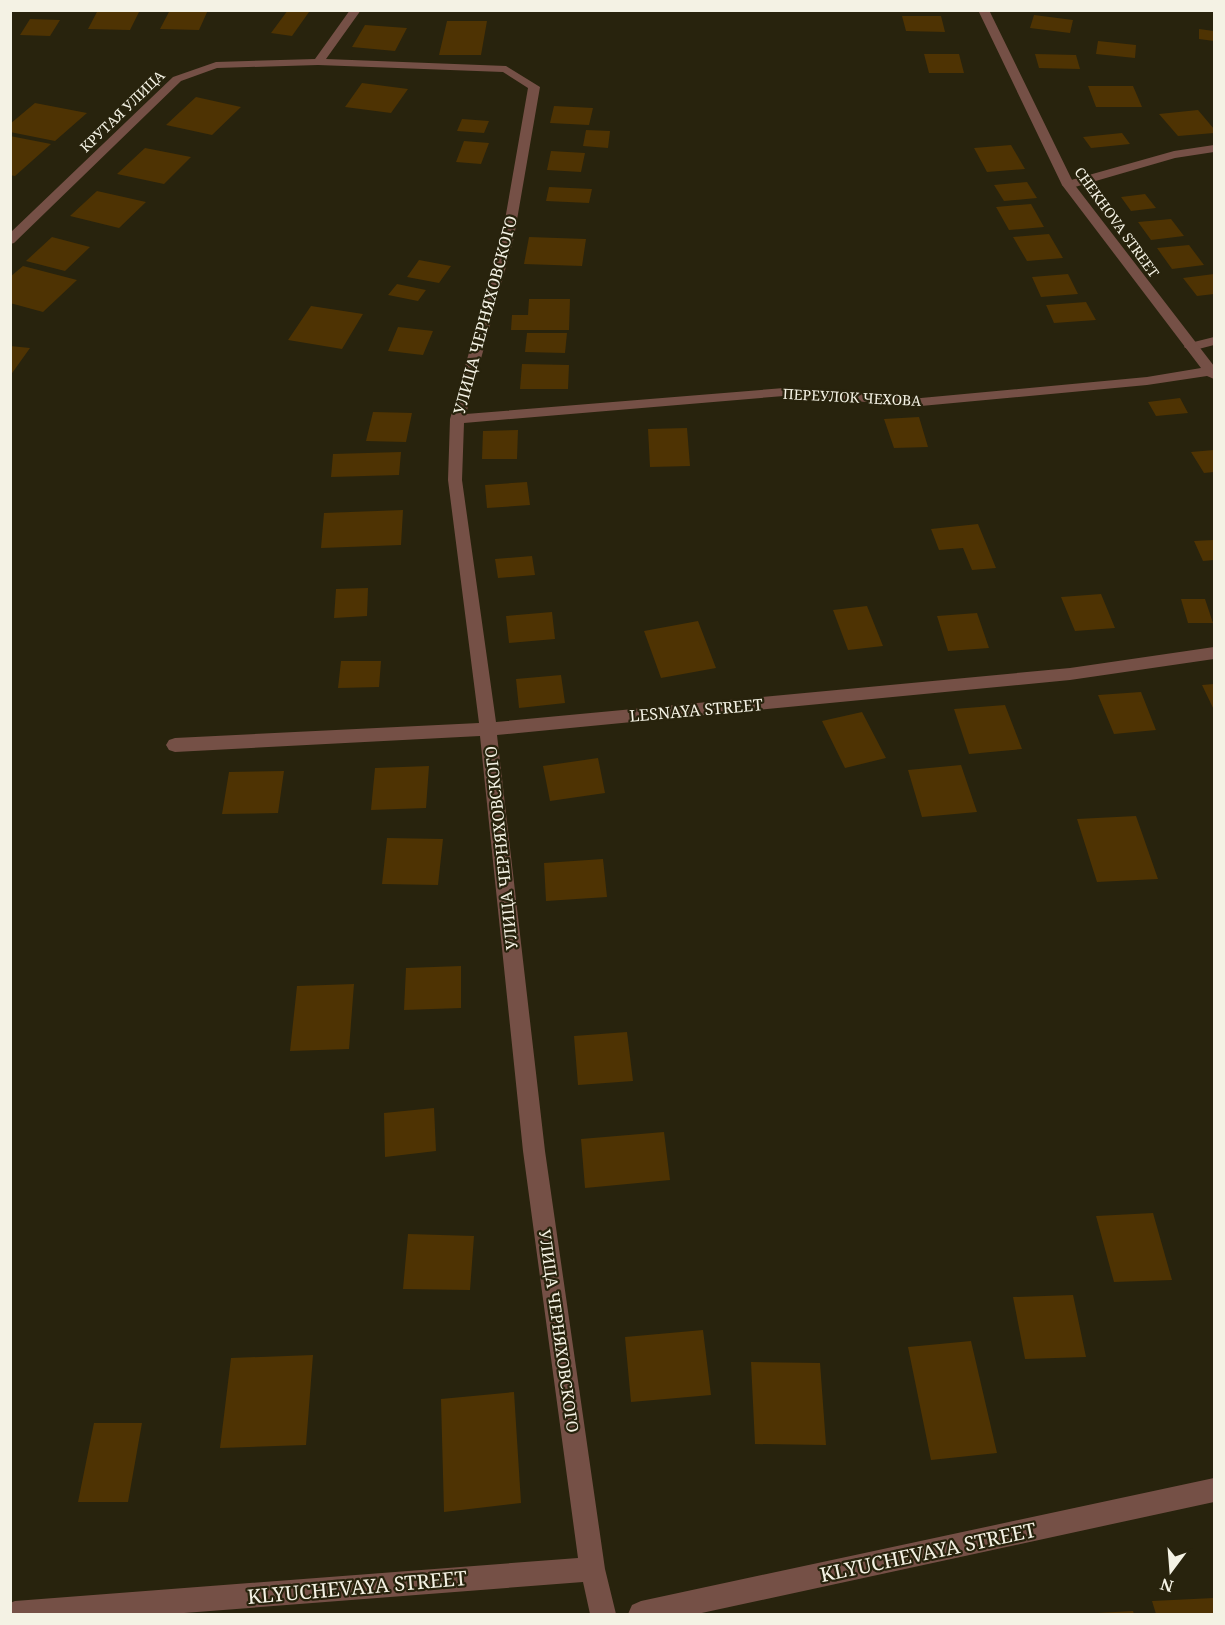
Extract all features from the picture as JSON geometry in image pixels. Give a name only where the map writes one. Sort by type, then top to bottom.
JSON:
[{"type":"street","points":[[318,62],[356,10]]},
{"type":"street","name":"CHEKHOVA STREET","points":[[983,10],[1068,185],[1212,373]]},
{"type":"street","name":"КРУТАЯ УЛИЦА","points":[[10,240],[177,79],[216,65],[318,62],[506,69],[534,87]]},
{"type":"street","name":"УЛИЦА ЧЕРНЯХОВСКОГО","points":[[534,87],[508,237],[457,419],[455,480],[488,729],[534,1152],[592,1569],[603,1614]]},
{"type":"street","points":[[1068,185],[1173,155],[1215,149]]},
{"type":"street","points":[[1191,347],[1215,341]]},
{"type":"street","name":"ПЕРЕУЛОК ЧЕХОВА","points":[[457,419],[784,392],[921,402],[1212,373]]},
{"type":"street","name":"LESNAYA STREET","points":[[175,746],[488,729],[1070,674],[1215,653]]},
{"type":"street","name":"KLYUCHEVAYA STREET","points":[[640,1614],[1215,1490]]},
{"type":"street","name":"KLYUCHEVAYA STREET","points":[[15,1614],[592,1569]]},
{"type":"building","points":[[98,10],[140,10],[130,30],[88,29]]},
{"type":"building","points":[[170,10],[208,10],[199,30],[160,29]]},
{"type":"building","points":[[288,10],[309,12],[292,36],[271,33]]},
{"type":"building","points":[[1034,15],[1073,20],[1070,33],[1030,28]]},
{"type":"building","points":[[902,16],[941,16],[945,32],[906,31]]},
{"type":"building","points":[[30,19],[60,20],[50,36],[20,35]]},
{"type":"building","points":[[447,21],[487,21],[481,55],[439,55]]},
{"type":"building","points":[[365,25],[407,28],[395,51],[352,47]]},
{"type":"building","points":[[1199,29],[1214,31],[1214,41],[1199,39]]},
{"type":"building","points":[[1098,41],[1136,45],[1135,58],[1096,54]]},
{"type":"building","points":[[924,54],[959,54],[964,73],[929,73]]},
{"type":"building","points":[[1035,54],[1076,55],[1080,69],[1039,68]]},
{"type":"building","points":[[362,83],[408,89],[391,113],[345,107]]},
{"type":"building","points":[[1088,86],[1133,86],[1142,107],[1096,107]]},
{"type":"building","points":[[196,97],[241,107],[212,135],[166,125]]},
{"type":"building","points":[[35,103],[87,113],[55,141],[10,132],[10,124]]},
{"type":"building","points":[[554,106],[593,108],[589,125],[550,123]]},
{"type":"building","points":[[1198,110],[1214,129],[1214,133],[1178,136],[1159,114]]},
{"type":"building","points":[[462,119],[489,121],[484,133],[457,131]]},
{"type":"building","points":[[586,130],[610,131],[608,148],[583,146]]},
{"type":"building","points":[[1122,133],[1130,144],[1091,148],[1083,137]]},
{"type":"building","points":[[10,136],[51,144],[15,176],[10,175]]},
{"type":"building","points":[[464,141],[489,143],[481,164],[456,162]]},
{"type":"building","points":[[1011,145],[1025,169],[987,172],[974,148]]},
{"type":"building","points":[[145,148],[191,157],[164,184],[117,174]]},
{"type":"building","points":[[551,151],[585,153],[581,172],[547,170]]},
{"type":"building","points":[[1027,182],[1037,198],[1004,201],[994,185]]},
{"type":"building","points":[[549,187],[592,189],[589,203],[546,201]]},
{"type":"building","points":[[97,191],[146,202],[119,228],[70,216]]},
{"type":"building","points":[[1145,194],[1156,208],[1131,211],[1121,197]]},
{"type":"building","points":[[1031,204],[1044,227],[1009,230],[996,207]]},
{"type":"building","points":[[1171,219],[1184,236],[1151,240],[1138,222]]},
{"type":"building","points":[[1049,234],[1063,258],[1027,261],[1013,237]]},
{"type":"building","points":[[52,237],[90,247],[65,271],[26,261]]},
{"type":"building","points":[[529,237],[586,239],[582,266],[524,264]]},
{"type":"building","points":[[1189,245],[1204,265],[1172,269],[1157,248]]},
{"type":"building","points":[[419,260],[451,266],[439,283],[407,277]]},
{"type":"building","points":[[23,266],[77,280],[43,312],[10,303],[10,277]]},
{"type":"building","points":[[1068,274],[1078,294],[1041,297],[1032,277]]},
{"type":"building","points":[[1214,274],[1214,294],[1197,296],[1183,278]]},
{"type":"building","points":[[397,284],[426,290],[418,301],[388,295]]},
{"type":"building","points":[[529,299],[570,299],[569,330],[511,330],[512,315],[528,315]]},
{"type":"building","points":[[1086,302],[1096,320],[1054,323],[1046,305]]},
{"type":"building","points":[[311,306],[363,314],[342,349],[288,340]]},
{"type":"building","points":[[398,327],[433,331],[423,355],[388,351]]},
{"type":"building","points":[[527,333],[567,333],[565,353],[525,352]]},
{"type":"building","points":[[10,346],[30,348],[10,376]]},
{"type":"building","points":[[522,364],[569,365],[568,389],[520,389]]},
{"type":"building","points":[[1180,398],[1188,413],[1156,416],[1148,402]]},
{"type":"building","points":[[373,412],[412,413],[406,442],[366,441]]},
{"type":"building","points":[[919,417],[928,447],[894,448],[884,419]]},
{"type":"building","points":[[687,428],[690,466],[650,467],[648,429]]},
{"type":"building","points":[[518,430],[517,459],[482,459],[483,431]]},
{"type":"building","points":[[1214,450],[1214,472],[1204,473],[1191,452]]},
{"type":"building","points":[[401,452],[399,475],[331,477],[333,454]]},
{"type":"building","points":[[527,482],[530,505],[487,508],[485,485]]},
{"type":"building","points":[[403,510],[401,545],[321,548],[324,513]]},
{"type":"building","points":[[978,524],[996,568],[972,570],[963,548],[939,550],[931,529]]},
{"type":"building","points":[[1214,540],[1214,560],[1203,561],[1194,541]]},
{"type":"building","points":[[532,556],[535,575],[498,578],[495,559]]},
{"type":"building","points":[[368,588],[367,616],[334,618],[336,589]]},
{"type":"building","points":[[1101,594],[1115,628],[1075,631],[1061,597]]},
{"type":"building","points":[[1181,599],[1205,599],[1213,623],[1188,623]]},
{"type":"building","points":[[867,606],[883,646],[848,650],[833,610]]},
{"type":"building","points":[[552,612],[555,639],[509,643],[506,616]]},
{"type":"building","points":[[977,613],[989,648],[948,651],[937,616]]},
{"type":"building","points":[[698,621],[716,668],[661,678],[644,631]]},
{"type":"building","points":[[341,661],[381,661],[379,687],[338,688]]},
{"type":"building","points":[[561,675],[565,703],[519,708],[516,679]]},
{"type":"building","points":[[1214,684],[1214,710],[1202,685]]},
{"type":"building","points":[[1141,692],[1156,730],[1114,734],[1098,695]]},
{"type":"building","points":[[1005,705],[1022,749],[969,754],[954,709]]},
{"type":"building","points":[[862,712],[886,758],[845,768],[822,721]]},
{"type":"building","points":[[598,758],[605,793],[550,801],[543,766]]},
{"type":"building","points":[[961,765],[977,812],[922,817],[908,770]]},
{"type":"building","points":[[429,766],[426,808],[371,810],[375,768]]},
{"type":"building","points":[[284,771],[278,813],[222,814],[229,772]]},
{"type":"building","points":[[1136,816],[1158,879],[1097,882],[1077,819]]},
{"type":"building","points":[[387,838],[443,839],[438,885],[382,884]]},
{"type":"building","points":[[603,859],[607,897],[546,901],[544,863]]},
{"type":"building","points":[[461,966],[461,1008],[404,1010],[406,968]]},
{"type":"building","points":[[354,984],[349,1049],[290,1051],[297,986]]},
{"type":"building","points":[[627,1032],[633,1081],[578,1085],[574,1036]]},
{"type":"building","points":[[434,1108],[436,1151],[385,1157],[384,1113]]},
{"type":"building","points":[[664,1132],[670,1180],[585,1188],[581,1139]]},
{"type":"building","points":[[1153,1213],[1172,1280],[1114,1282],[1096,1216]]},
{"type":"building","points":[[408,1234],[474,1236],[470,1290],[403,1289]]},
{"type":"building","points":[[1073,1295],[1086,1357],[1025,1359],[1013,1297]]},
{"type":"building","points":[[703,1330],[711,1395],[631,1402],[625,1337]]},
{"type":"building","points":[[971,1341],[997,1453],[931,1460],[908,1347]]},
{"type":"building","points":[[313,1355],[306,1445],[220,1448],[231,1358]]},
{"type":"building","points":[[751,1362],[820,1363],[826,1445],[755,1444]]},
{"type":"building","points":[[514,1392],[521,1503],[444,1512],[441,1399]]},
{"type":"building","points":[[94,1423],[142,1423],[128,1502],[78,1502]]},
{"type":"building","points":[[1214,1598],[1214,1614],[1156,1614],[1152,1601]]},
{"type":"building","points":[[1133,1611],[1134,1614],[1097,1614],[1097,1613]]}]
